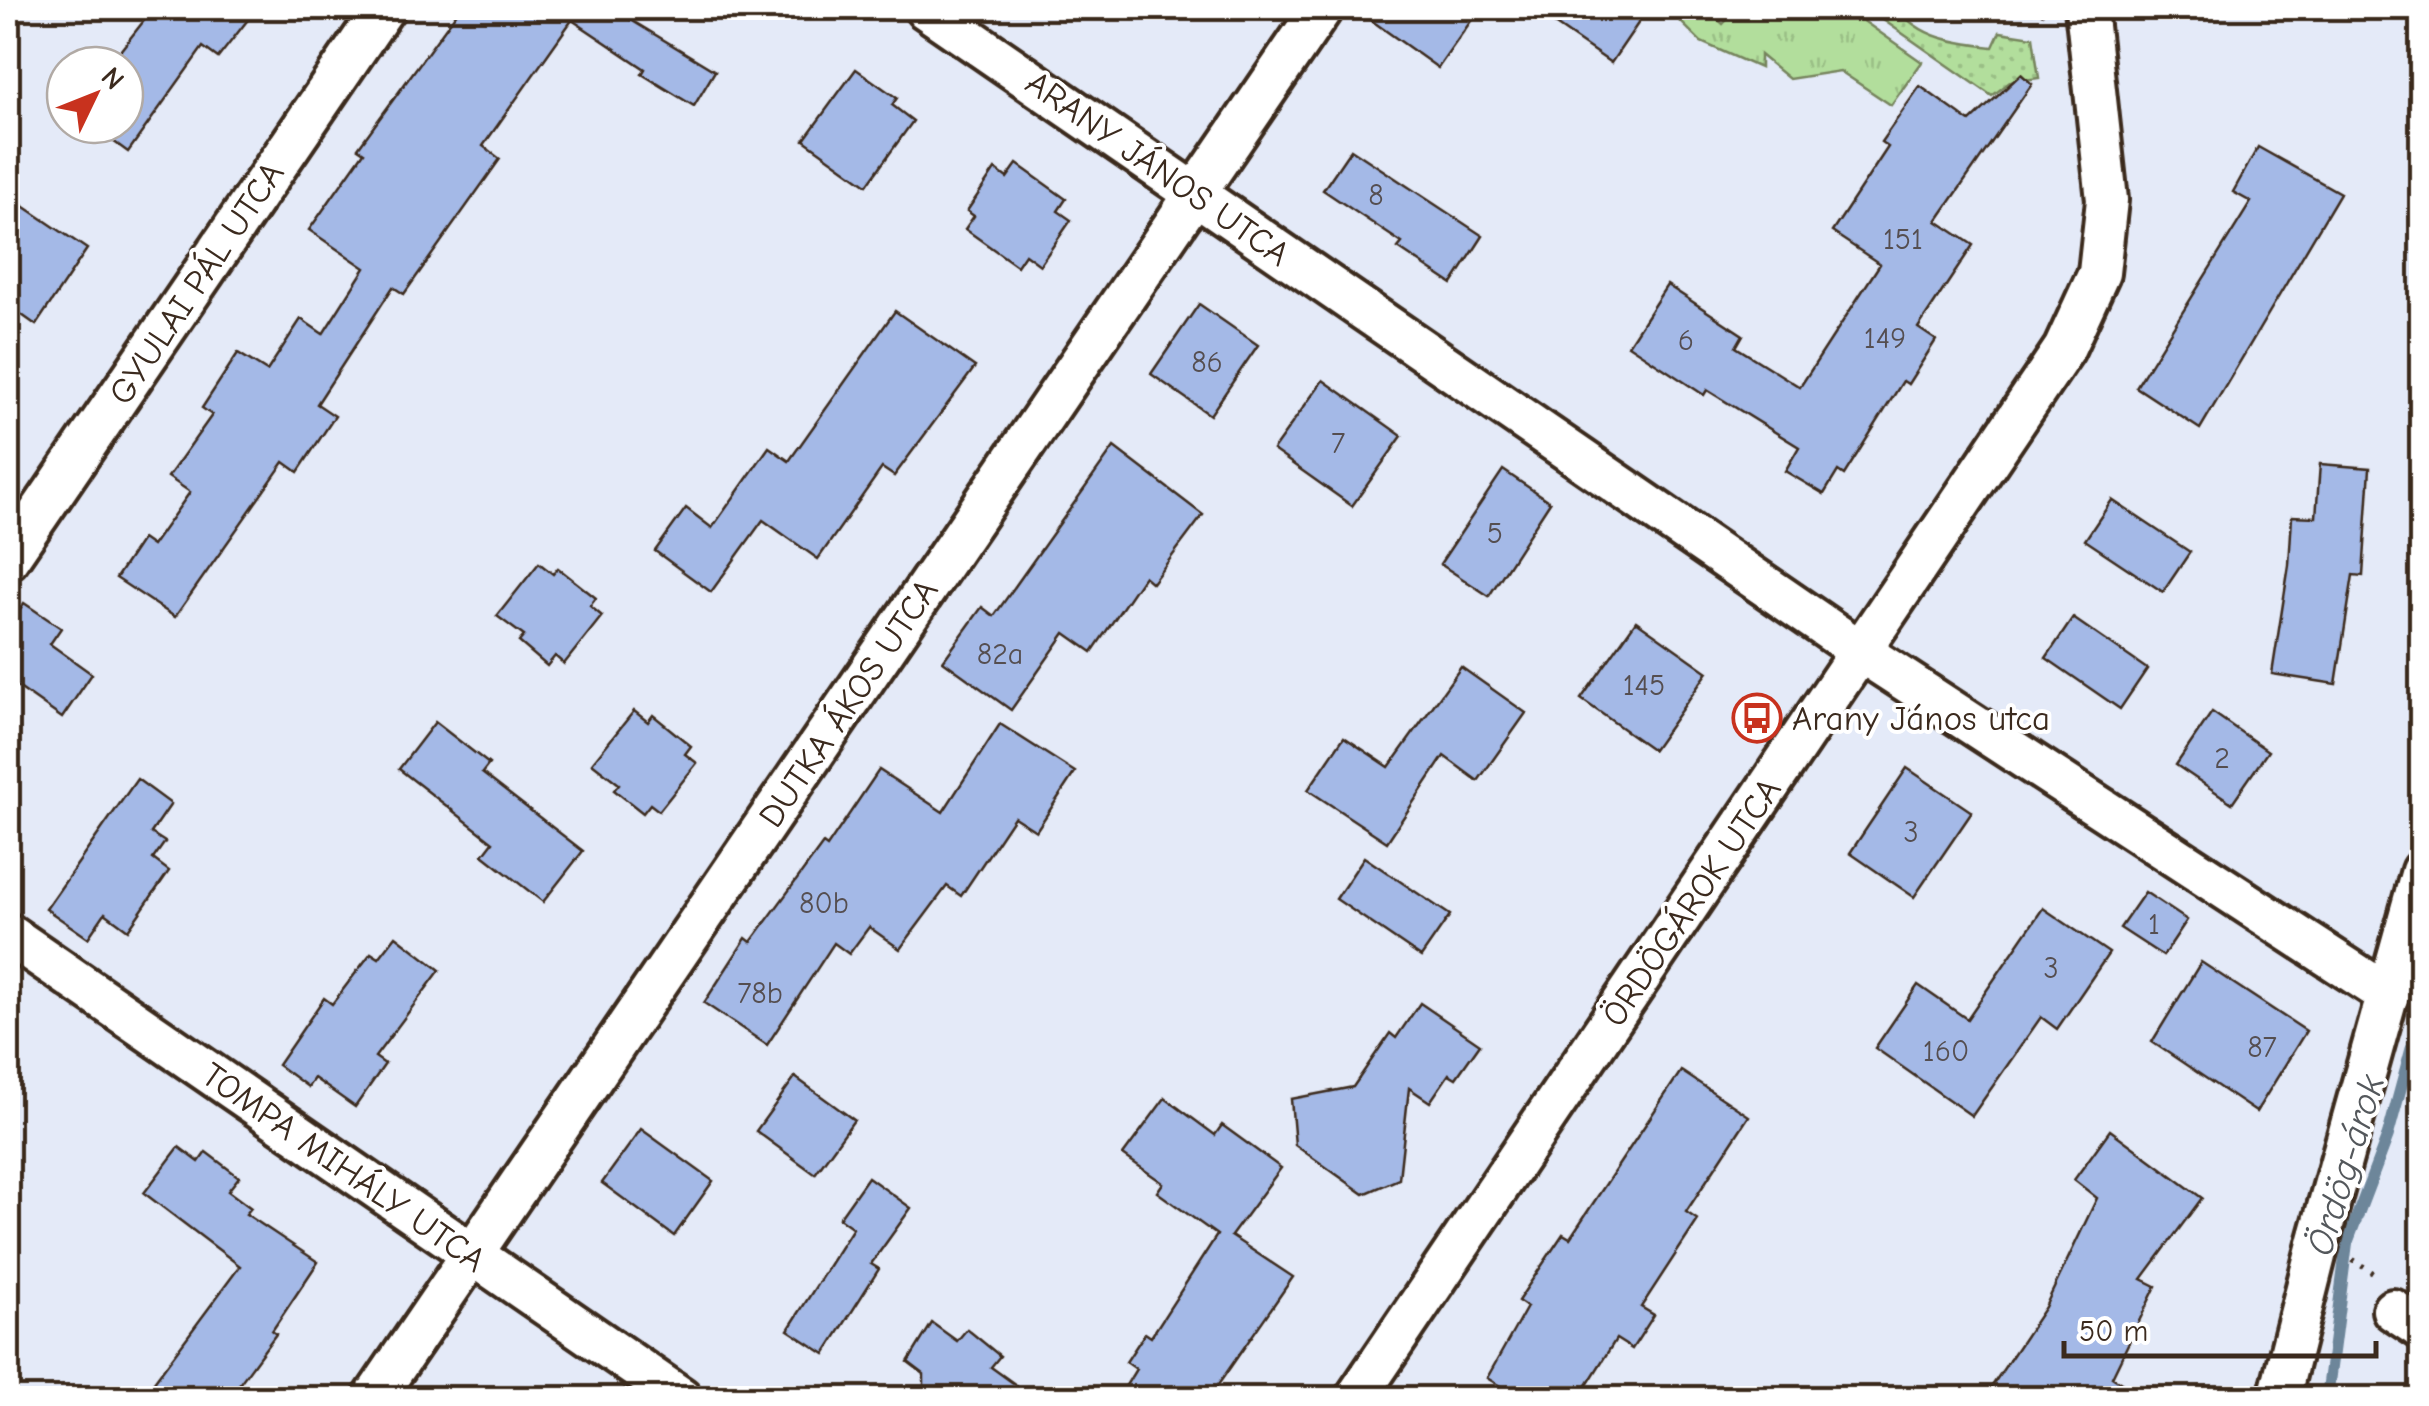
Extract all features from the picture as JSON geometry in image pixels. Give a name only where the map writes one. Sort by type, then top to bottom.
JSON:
[{"type":"street","name":"GYULAI PÁL UTCA","points":[[8,558],[384,8]]},
{"type":"street","name":"ARANY JÁNOS UTCA","points":[[925,8],[1860,651],[2388,995]]},
{"type":"street","name":"DUTKA ÁKOS UTCA","points":[[374,1398],[1322,8]]},
{"type":"street","name":"ÖRDÖGÁROK UTCA","points":[[1356,1398],[2064,349],[2099,273],[2107,200],[2086,8]]},
{"type":"street","points":[[2279,1398],[2422,871]]},
{"type":"street","name":"TOMPA MIHÁLY UTCA","points":[[8,934],[680,1398]]},
{"type":"green space","points":[[1682,8],[1705,8],[1723,24],[1738,8],[1845,8],[1922,62],[1891,105],[1840,71],[1789,79],[1760,55],[1760,68],[1701,42],[1675,16]]},
{"type":"green space","points":[[1866,8],[1898,8],[1928,33],[1967,44],[1993,47],[2000,32],[2033,37],[2039,78],[2010,82],[1992,96]]},
{"type":"building","points":[[154,8],[257,8],[218,58],[203,47],[145,128],[145,45],[125,45]]},
{"type":"building","points":[[460,8],[611,8],[715,71],[694,106],[642,74],[645,69],[572,20],[483,146],[500,159],[404,294],[393,287],[317,404],[335,416],[298,472],[284,462],[175,617],[116,578],[142,539],[152,546],[190,492],[168,477],[212,415],[202,408],[238,353],[267,371],[301,319],[323,334],[365,268],[309,230],[364,152],[358,148]]},
{"type":"building","points":[[1354,8],[1480,8],[1438,68]]},
{"type":"building","points":[[1531,8],[1618,8],[1639,22],[1611,63]]},
{"type":"building","points":[[856,69],[897,98],[892,105],[913,121],[867,185],[804,140]]},
{"type":"building","points":[[2021,74],[2032,84],[1937,221],[1973,245],[1918,328],[1936,340],[1908,384],[1903,381],[1844,475],[1838,471],[1824,494],[1785,471],[1799,447],[1707,390],[1704,395],[1628,345],[1667,285],[1743,335],[1736,347],[1800,387],[1880,264],[1832,232],[1888,147],[1881,142],[1920,86],[1970,122]]},
{"type":"building","points":[[2258,147],[2340,193],[2200,429],[2136,387],[2251,202],[2233,192]]},
{"type":"building","points":[[1351,149],[1483,236],[1452,284],[1398,248],[1402,243],[1323,190]]},
{"type":"building","points":[[1017,164],[1066,199],[1058,211],[1071,220],[1040,265],[1025,254],[1017,266],[965,229],[974,216],[967,211],[995,169],[1007,178]]},
{"type":"building","points":[[22,205],[87,249],[36,325],[8,305],[8,227]]},
{"type":"building","points":[[1199,304],[1258,345],[1210,415],[1151,374]]},
{"type":"building","points":[[895,311],[975,367],[894,476],[882,468],[818,559],[763,520],[711,592],[655,551],[686,508],[712,528],[769,447],[789,461]]},
{"type":"building","points":[[1323,380],[1402,436],[1352,506],[1273,450]]},
{"type":"building","points":[[1114,447],[1203,515],[1152,583],[1144,576],[1092,652],[1065,633],[1011,710],[943,661],[982,607],[994,616]]},
{"type":"building","points":[[2320,464],[2370,468],[2363,576],[2353,575],[2336,684],[2272,674],[2289,565],[2292,516],[2316,517]]},
{"type":"building","points":[[1503,470],[1550,502],[1489,596],[1440,564]]},
{"type":"building","points":[[2112,500],[2190,552],[2163,592],[2085,540]]},
{"type":"building","points":[[539,563],[553,574],[558,568],[596,598],[590,606],[602,616],[564,664],[555,656],[547,666],[519,642],[524,636],[497,616]]},
{"type":"building","points":[[24,603],[61,628],[50,644],[92,674],[62,718],[8,680],[8,627]]},
{"type":"building","points":[[2073,618],[2147,669],[2120,709],[2046,658]]},
{"type":"building","points":[[1636,621],[1708,672],[1653,750],[1581,699]]},
{"type":"building","points":[[1461,667],[1526,713],[1478,781],[1444,756],[1387,842],[1308,790],[1344,737],[1389,767]]},
{"type":"building","points":[[634,711],[648,722],[653,715],[691,746],[685,754],[697,763],[659,811],[650,804],[643,813],[614,790],[619,784],[592,763]]},
{"type":"building","points":[[2212,712],[2268,751],[2232,803],[2176,765]]},
{"type":"building","points":[[435,722],[489,764],[482,773],[583,851],[543,902],[483,855],[493,842],[399,769]]},
{"type":"building","points":[[1000,724],[1075,772],[1036,831],[1014,817],[961,896],[947,886],[900,949],[869,927],[849,954],[834,943],[767,1045],[704,1003],[746,938],[751,942],[823,844],[827,847],[879,770],[943,812]]},
{"type":"building","points":[[1907,768],[1972,812],[1914,897],[1850,853]]},
{"type":"building","points":[[137,779],[171,804],[151,833],[165,842],[153,859],[169,871],[128,930],[105,913],[88,938],[46,909]]},
{"type":"building","points":[[1364,857],[1450,915],[1421,957],[1336,899]]},
{"type":"building","points":[[2145,892],[2187,920],[2163,956],[2120,928]]},
{"type":"building","points":[[2043,908],[2109,953],[2057,1029],[2041,1017],[1972,1116],[1875,1048],[1918,985],[1967,1019]]},
{"type":"building","points":[[396,936],[440,970],[375,1057],[385,1064],[355,1107],[314,1078],[308,1087],[278,1065],[324,998],[332,1004],[371,953],[379,958]]},
{"type":"building","points":[[2201,962],[2306,1031],[2256,1112],[2152,1042]]},
{"type":"building","points":[[1420,1003],[1480,1044],[1456,1078],[1449,1074],[1430,1102],[1409,1088],[1399,1179],[1364,1194],[1295,1145],[1291,1099],[1353,1087],[1390,1033],[1396,1038]]},
{"type":"building","points":[[1681,1071],[1749,1116],[1686,1212],[1698,1220],[1641,1307],[1654,1315],[1632,1349],[1616,1339],[1579,1398],[1520,1398],[1487,1378],[1527,1307],[1518,1301],[1563,1234],[1570,1238]]},
{"type":"building","points":[[795,1077],[854,1120],[815,1174],[756,1131]]},
{"type":"building","points":[[1165,1098],[1215,1135],[1222,1125],[1281,1168],[1231,1236],[1293,1277],[1209,1398],[1142,1398],[1125,1387],[1136,1369],[1126,1362],[1145,1333],[1151,1337],[1217,1235],[1157,1192],[1163,1183],[1123,1155]]},
{"type":"building","points":[[641,1129],[713,1181],[674,1236],[602,1183]]},
{"type":"building","points":[[2110,1130],[2202,1198],[2142,1279],[2156,1286],[2112,1377],[2144,1398],[1984,1398],[2045,1307],[2097,1198],[2074,1180]]},
{"type":"building","points":[[179,1147],[199,1162],[206,1152],[239,1177],[228,1191],[251,1208],[246,1214],[318,1262],[272,1331],[276,1334],[229,1398],[142,1398],[240,1266],[144,1193]]},
{"type":"building","points":[[868,1177],[911,1208],[871,1264],[879,1269],[825,1354],[788,1330],[853,1228],[839,1218]]},
{"type":"building","points":[[932,1323],[957,1341],[967,1329],[1000,1356],[991,1367],[1034,1398],[924,1398],[924,1374],[908,1362]]},
{"type":"waterway","name":"Ördög-árok","points":[[2327,1398],[2347,1243],[2388,1135],[2422,1010]]},
{"type":"place","name":"Arany János utca","points":[[1757,718]]}]
